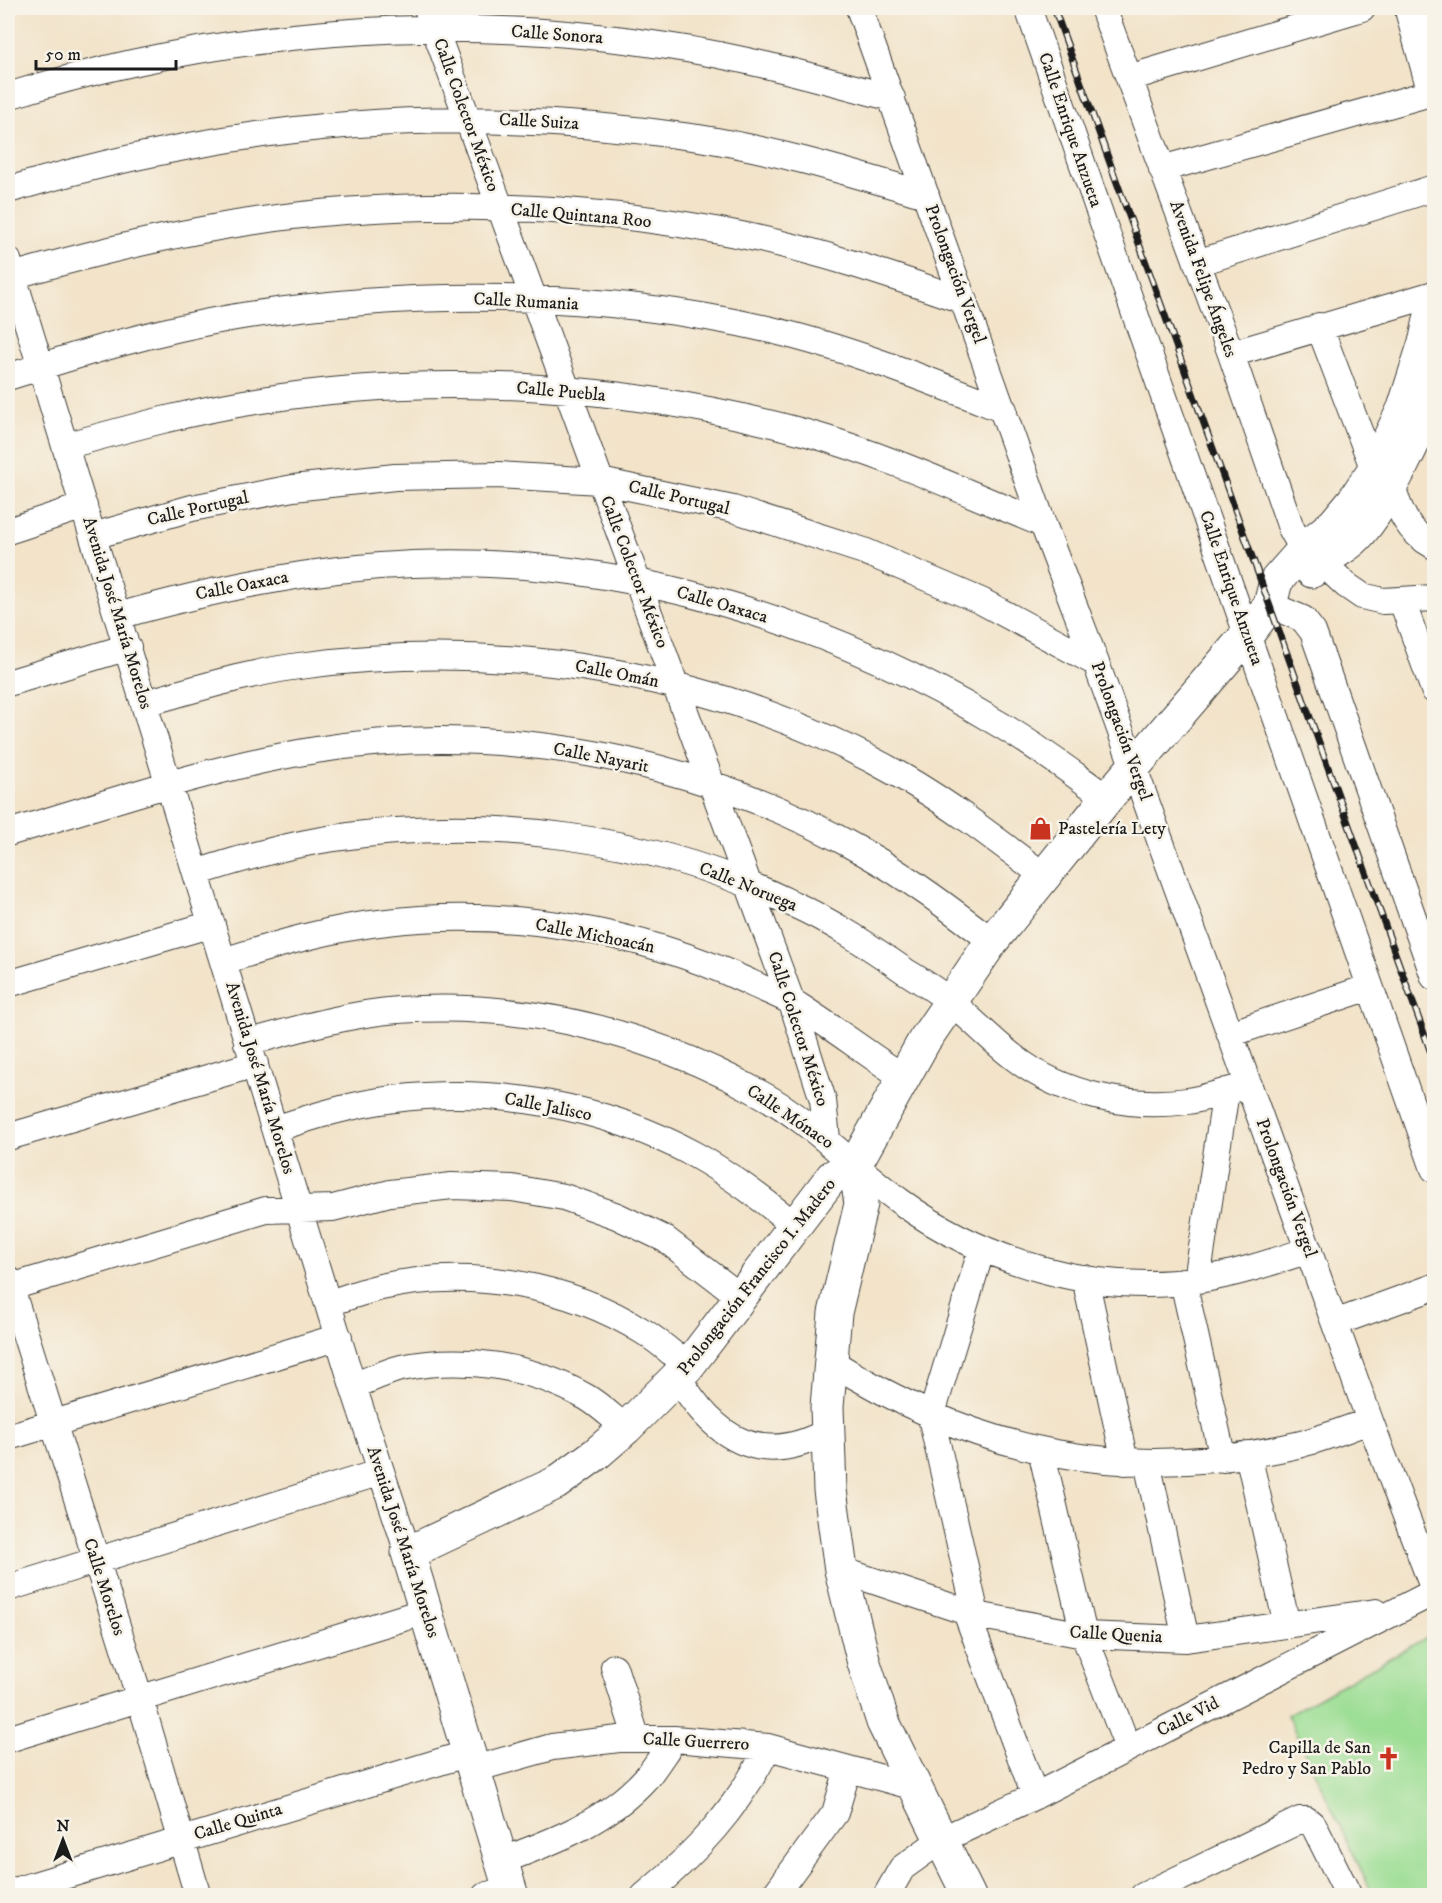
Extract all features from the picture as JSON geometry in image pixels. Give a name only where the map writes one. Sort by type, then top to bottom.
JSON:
[{"type":"main road","points":[[1411,8],[1434,92]]},
{"type":"main road","name":"Prolongación Francisco I. Madero","points":[[1385,480],[1404,408],[1416,375],[1434,301]]},
{"type":"main road","name":"Prolongación Francisco I. Madero","points":[[408,1552],[556,1483],[626,1428],[683,1371],[832,1177],[855,1165],[903,1077],[950,1001],[992,941],[1107,798],[1247,635],[1270,605],[1276,581],[1315,553],[1334,524],[1385,480],[1411,447],[1434,393]]},
{"type":"main road","points":[[855,1165],[861,1204],[835,1313],[830,1361],[828,1431],[830,1490],[841,1570],[864,1663],[883,1722],[969,1896]]},
{"type":"main road","points":[[799,1221],[838,1224],[854,1233]]},
{"type":"main road","name":"Avenida José María Morelos","points":[[408,1552],[472,1761],[502,1885]]},
{"type":"street","name":"Prolongación Vergel","points":[[859,8],[1043,524],[1096,663],[1230,1034],[1237,1088],[1309,1250],[1434,1591]]},
{"type":"street","name":"Calle Enrique Anzueta","points":[[1028,8],[1434,1169]]},
{"type":"street","name":"Avenida Felipe Ángeles","points":[[1103,8],[1231,354],[1284,514],[1298,539],[1346,585],[1362,596],[1383,601],[1434,598]]},
{"type":"street","points":[[1129,78],[1362,8]]},
{"type":"street","name":"Calle Sonora","points":[[8,96],[147,59],[242,43],[339,33],[431,18],[666,45],[780,67],[892,98]]},
{"type":"street","name":"Calle Colector México","points":[[431,18],[499,209],[792,1002],[823,1100],[827,1139]]},
{"type":"street","points":[[1162,169],[1434,92]]},
{"type":"street","name":"Calle Suiza","points":[[8,190],[81,168],[176,146],[273,131],[370,122],[467,119],[584,124],[700,139],[814,162],[926,195]]},
{"type":"street","points":[[1197,263],[1434,188]]},
{"type":"street","name":"Calle Quintana Roo","points":[[10,268],[204,229],[302,216],[400,209],[499,209],[619,216],[736,234],[852,262],[965,301]]},
{"type":"street","name":"Avenida José María Morelos","points":[[10,268],[353,1386],[408,1552]]},
{"type":"street","points":[[1231,354],[1319,326],[1434,294]]},
{"type":"street","name":"Calle Rumania","points":[[8,377],[136,338],[224,320],[334,304],[434,298],[534,300],[655,310],[771,330],[888,364],[1004,410]]},
{"type":"street","points":[[1319,326],[1399,510],[1408,526],[1419,538],[1434,546]]},
{"type":"street","name":"Calle Puebla","points":[[65,446],[163,419],[262,399],[363,388],[465,385],[566,391],[687,405],[808,434],[926,475],[1043,524]]},
{"type":"street","name":"Calle Portugal","points":[[93,536],[192,508],[293,488],[395,477],[498,475],[600,481],[733,509],[864,551],[981,601],[1096,663]]},
{"type":"street","points":[[8,531],[84,506]]},
{"type":"street","name":"Calle Oaxaca","points":[[118,616],[205,592],[266,580],[413,564],[479,564],[545,568],[638,582],[722,603],[796,627],[865,654],[929,685],[999,724],[1107,798]]},
{"type":"street","points":[[1402,601],[1434,690]]},
{"type":"street","points":[[1270,605],[1303,619],[1313,632],[1434,977]]},
{"type":"street","points":[[8,683],[128,647]]},
{"type":"street","name":"Calle Omán","points":[[145,703],[221,682],[297,666],[380,657],[441,655],[506,658],[596,668],[676,685],[755,710],[848,748],[902,777],[963,815],[1044,876]]},
{"type":"street","name":"Calle Nayarit","points":[[8,833],[238,765],[318,750],[407,741],[479,741],[555,748],[643,765],[712,784],[793,816],[863,852],[928,892],[992,941]]},
{"type":"street","name":"Calle Noruega","points":[[196,873],[256,854],[327,839],[404,830],[466,828],[520,831],[597,840],[668,857],[750,884],[846,931],[950,1001],[1017,1060],[1060,1085],[1098,1097],[1138,1102],[1188,1101],[1237,1088]]},
{"type":"street","name":"Calle Michoacán","points":[[224,961],[304,936],[387,922],[471,918],[554,924],[637,940],[716,967],[792,1002],[903,1077]]},
{"type":"street","points":[[8,984],[212,924]]},
{"type":"street","points":[[1230,1034],[1371,987]]},
{"type":"street","name":"Calle Mónaco","points":[[8,1137],[251,1054],[321,1022],[397,1011],[474,1009],[550,1016],[624,1034],[696,1060],[764,1095],[827,1139],[899,1201],[927,1220],[982,1248],[1032,1267],[1085,1278],[1134,1283],[1190,1280],[1254,1268],[1309,1250]]},
{"type":"street","points":[[1237,1088],[1190,1280],[1235,1457],[1287,1625]]},
{"type":"street","name":"Calle Jalisco","points":[[275,1129],[334,1110],[395,1099],[457,1095],[519,1099],[559,1106],[639,1129],[695,1155],[799,1221]]},
{"type":"street","points":[[8,1284],[266,1210],[333,1208],[390,1193],[452,1186],[512,1188],[564,1197],[617,1216],[665,1239],[741,1298]]},
{"type":"street","points":[[982,1248],[931,1417],[971,1613],[1035,1796]]},
{"type":"street","points":[[1085,1278],[1186,1639]]},
{"type":"street","points":[[329,1303],[381,1287],[435,1279],[490,1280],[544,1289],[596,1306],[645,1332],[683,1371],[691,1399],[731,1438],[755,1447],[780,1449],[805,1444],[828,1431]]},
{"type":"street","name":"Calle Morelos","points":[[8,1284],[183,1838],[198,1896]]},
{"type":"street","points":[[1335,1323],[1434,1287]]},
{"type":"street","points":[[8,1437],[339,1337]]},
{"type":"street","points":[[830,1361],[879,1392],[931,1417],[978,1434],[1041,1450],[1136,1462],[1235,1457],[1298,1445],[1371,1421]]},
{"type":"street","points":[[353,1386],[399,1369],[447,1362],[496,1364],[544,1376],[587,1398],[626,1428]]},
{"type":"street","points":[[1041,1450],[1084,1635],[1128,1748]]},
{"type":"street","points":[[8,1588],[381,1472]]},
{"type":"street","name":"Calle Quenia","points":[[841,1570],[971,1613],[1084,1635],[1186,1639],[1397,1609]]},
{"type":"street","name":"Calle Vid","points":[[886,1896],[902,1868],[941,1840],[1035,1796],[1434,1591]]},
{"type":"street","points":[[8,1739],[426,1611]]},
{"type":"street","points":[[614,1667],[637,1738]]},
{"type":"street","name":"Calle Guerrero","points":[[472,1761],[552,1747],[637,1738],[674,1738],[768,1746],[915,1787]]},
{"type":"street","points":[[502,1885],[558,1840],[608,1812],[648,1776],[674,1738]]},
{"type":"street","points":[[644,1896],[685,1862],[724,1818],[755,1774],[768,1746]]},
{"type":"street","name":"Calle Quinta","points":[[8,1893],[183,1838],[472,1761]]},
{"type":"street","points":[[774,1896],[835,1813],[848,1769]]},
{"type":"street","points":[[1143,1896],[1290,1822],[1307,1820],[1314,1826],[1349,1896]]},
{"type":"green space","points":[[1427,1637],[1434,1657],[1434,1895],[1373,1895],[1287,1715]]},
{"type":"railway","points":[[1054,8],[1434,1061]]},
{"type":"place","name":"Pastelería Lety","points":[[1040,829]]},
{"type":"place","name":"Capilla de San Pedro y San Pablo","points":[[1389,1758]]}]
